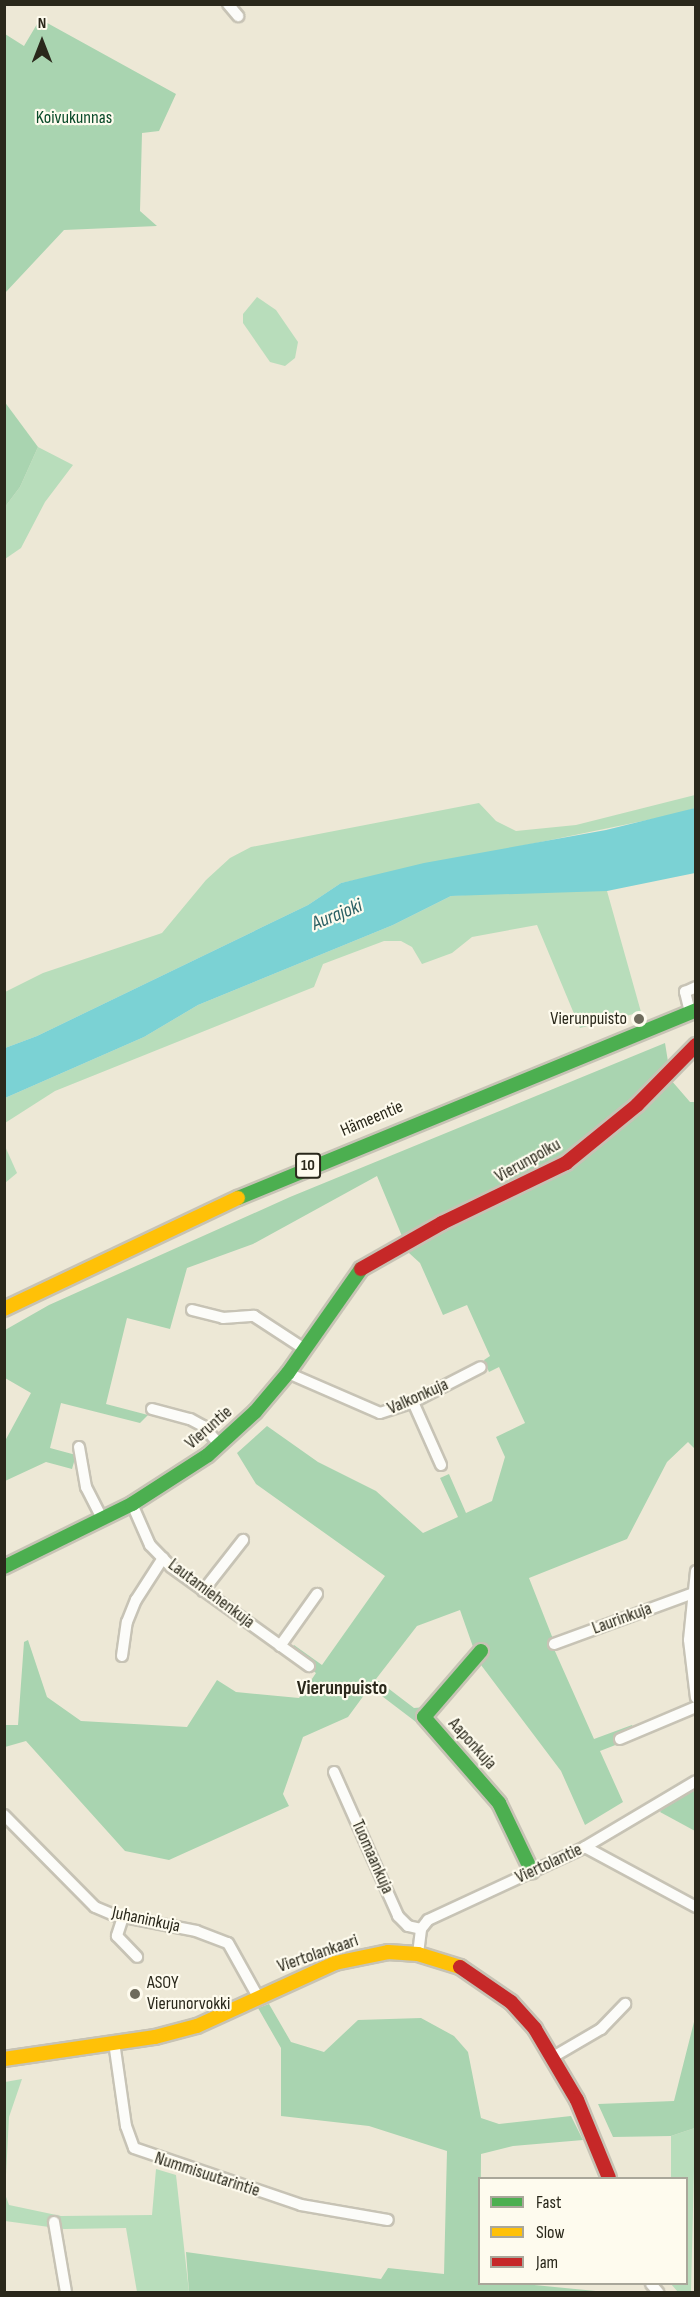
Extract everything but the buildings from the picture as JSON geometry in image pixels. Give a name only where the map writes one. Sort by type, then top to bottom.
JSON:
[{"type":"main road","name":"Hämeentie","points":[[4,1309],[285,1176],[693,1011]]},
{"type":"main road","name":"Vierunpolku","points":[[386,1256],[442,1223],[566,1163],[637,1105],[696,1045]]},
{"type":"main road","name":"Vieruntie","points":[[4,1567],[132,1504],[220,1445],[288,1373],[303,1348],[361,1269],[386,1256]]},
{"type":"main road","name":"Aaponkuja","points":[[481,1651],[424,1717],[499,1803],[532,1872]]},
{"type":"main road","name":"Viertolankaari","points":[[4,2059],[114,2042],[198,2025],[257,1995],[361,1956],[418,1954],[452,1962],[482,1979],[511,2002],[553,2057],[577,2100],[609,2177]]},
{"type":"street","points":[[228,4],[238,16]]},
{"type":"street","points":[[693,1011],[685,992],[696,987]]},
{"type":"street","points":[[192,1311],[223,1318],[254,1316],[303,1348]]},
{"type":"street","name":"Valkonkuja","points":[[288,1373],[380,1413],[413,1402],[481,1367]]},
{"type":"street","points":[[413,1402],[441,1465]]},
{"type":"street","points":[[152,1409],[197,1422],[220,1445]]},
{"type":"street","points":[[79,1447],[86,1487],[102,1519]]},
{"type":"street","name":"Lautamiehenkuja","points":[[132,1504],[150,1545],[163,1558],[203,1591],[309,1666]]},
{"type":"street","points":[[203,1591],[243,1540]]},
{"type":"street","points":[[122,1656],[128,1622],[136,1600],[163,1558]]},
{"type":"street","points":[[696,1571],[691,1594],[689,1640],[696,1698]]},
{"type":"street","points":[[280,1646],[317,1594]]},
{"type":"street","name":"Laurinkuja","points":[[554,1644],[691,1594]]},
{"type":"street","points":[[620,1739],[696,1707]]},
{"type":"street","name":"Tuomaankuja","points":[[334,1772],[398,1916],[408,1926],[421,1929]]},
{"type":"street","name":"Viertolantie","points":[[421,1929],[428,1920],[585,1847],[696,1781]]},
{"type":"street","name":"Juhaninkuja","points":[[4,1815],[95,1907],[123,1917],[196,1931],[228,1943],[257,1995]]},
{"type":"street","points":[[585,1847],[696,1907]]},
{"type":"street","points":[[123,1917],[117,1936],[137,1957]]},
{"type":"street","points":[[418,1954],[421,1929]]},
{"type":"street","points":[[553,2057],[602,2029],[625,2004]]},
{"type":"street","name":"Nummisuutarintie","points":[[114,2042],[127,2133],[134,2148],[301,2205],[388,2220]]},
{"type":"street","points":[[54,2222],[66,2292]]},
{"type":"green space","name":"Koivukunnas","points":[[40,19],[176,94],[159,131],[142,133],[140,211],[157,226],[64,230],[5,293],[5,34],[24,46]]},
{"type":"green space","points":[[257,297],[276,310],[298,342],[295,358],[285,366],[270,362],[243,323],[243,314]]},
{"type":"green space","points":[[4,401],[38,447],[20,487],[5,507]]},
{"type":"green space","points":[[38,447],[73,465],[45,502],[21,548],[5,559],[5,507],[20,487]]},
{"type":"green space","points":[[695,795],[695,808],[677,814],[341,883],[308,905],[37,1036],[5,1048],[5,992],[43,973],[162,933],[206,880],[230,858],[251,847],[479,803],[496,821],[516,831],[576,825]]},
{"type":"green space","points":[[537,890],[607,891],[641,1012],[580,1028],[537,925],[472,937],[452,953],[422,964],[412,947],[401,941],[384,941],[323,964],[314,987],[55,1091],[5,1123],[5,1098],[144,1037],[198,1005],[393,925],[451,896]]},
{"type":"green space","points":[[665,1043],[671,1080],[690,1102],[695,1102],[695,1449],[688,1442],[667,1462],[627,1539],[529,1578],[553,1639],[578,1630],[554,1649],[594,1739],[632,1725],[636,1737],[600,1751],[623,1802],[585,1825],[561,1771],[478,1661],[460,1610],[417,1626],[376,1679],[414,1708],[426,1707],[416,1722],[370,1687],[348,1717],[303,1737],[283,1794],[289,1806],[169,1860],[125,1851],[26,1741],[5,1747],[5,1725],[18,1725],[24,1642],[28,1640],[47,1697],[81,1721],[187,1727],[217,1680],[236,1692],[299,1698],[316,1673],[289,1653],[294,1645],[322,1665],[385,1576],[256,1484],[237,1453],[267,1426],[318,1462],[376,1491],[423,1533],[458,1517],[440,1478],[449,1474],[466,1513],[492,1501],[505,1457],[496,1437],[525,1423],[499,1367],[489,1372],[484,1360],[490,1356],[467,1305],[443,1315],[420,1263],[409,1253],[377,1176],[253,1244],[187,1268],[170,1329],[127,1318],[106,1404],[148,1415],[140,1423],[61,1403],[50,1448],[76,1455],[72,1469],[46,1462],[5,1481],[5,1441],[31,1393],[5,1378],[5,1330],[49,1305],[290,1197]]},
{"type":"green space","points":[[4,1144],[17,1173],[5,1183],[4,1183]]},
{"type":"green space","points":[[695,1788],[695,1831],[660,1812],[667,1802]]},
{"type":"green space","points":[[269,2004],[291,2042],[324,2052],[358,2020],[421,2018],[454,2036],[468,2052],[481,2118],[499,2124],[571,2116],[583,2140],[513,2146],[481,2154],[481,2177],[478,2177],[478,2285],[534,2285],[606,2292],[189,2292],[186,2252],[381,2279],[388,2268],[444,2274],[447,2151],[369,2126],[281,2116],[281,2048],[258,2008]]},
{"type":"green space","points":[[695,2018],[695,2128],[671,2136],[613,2137],[598,2104],[674,2101]]},
{"type":"green space","points":[[22,2079],[9,2117],[5,2194],[5,2082]]},
{"type":"green space","points":[[695,2128],[691,2292],[678,2292],[672,2285],[688,2285],[688,2177],[671,2177],[671,2136]]},
{"type":"green space","points":[[156,2169],[176,2175],[189,2292],[137,2292],[126,2228],[64,2229],[5,2221],[5,2194],[9,2205],[61,2216],[152,2215]]},
{"type":"water","name":"Aurajoki","points":[[695,808],[695,873],[607,891],[451,896],[393,925],[198,1005],[144,1037],[5,1098],[5,1048],[37,1036],[308,905],[341,883],[424,863],[606,830]]},
{"type":"traffic: fast","points":[[238,1198],[696,1010]]},
{"type":"traffic: fast","points":[[4,1567],[132,1504],[208,1455],[255,1412],[288,1373],[361,1269]]},
{"type":"traffic: fast","points":[[481,1651],[424,1717],[499,1803],[532,1872]]},
{"type":"traffic: slow","points":[[4,1309],[238,1198]]},
{"type":"traffic: slow","points":[[4,2059],[155,2037],[197,2026],[335,1963],[388,1952],[418,1954],[460,1967]]},
{"type":"traffic: jam","points":[[361,1269],[442,1223],[566,1163],[637,1105],[696,1045]]},
{"type":"traffic: jam","points":[[460,1967],[511,2002],[535,2029],[577,2100],[609,2177]]},
{"type":"place","name":"Vierunpuisto","points":[[639,1019]]},
{"type":"place","name":"ASOY Vierunorvokki","points":[[135,1994]]},
{"type":"district","name":"Vierunpuisto","points":[[342,1688]]}]
